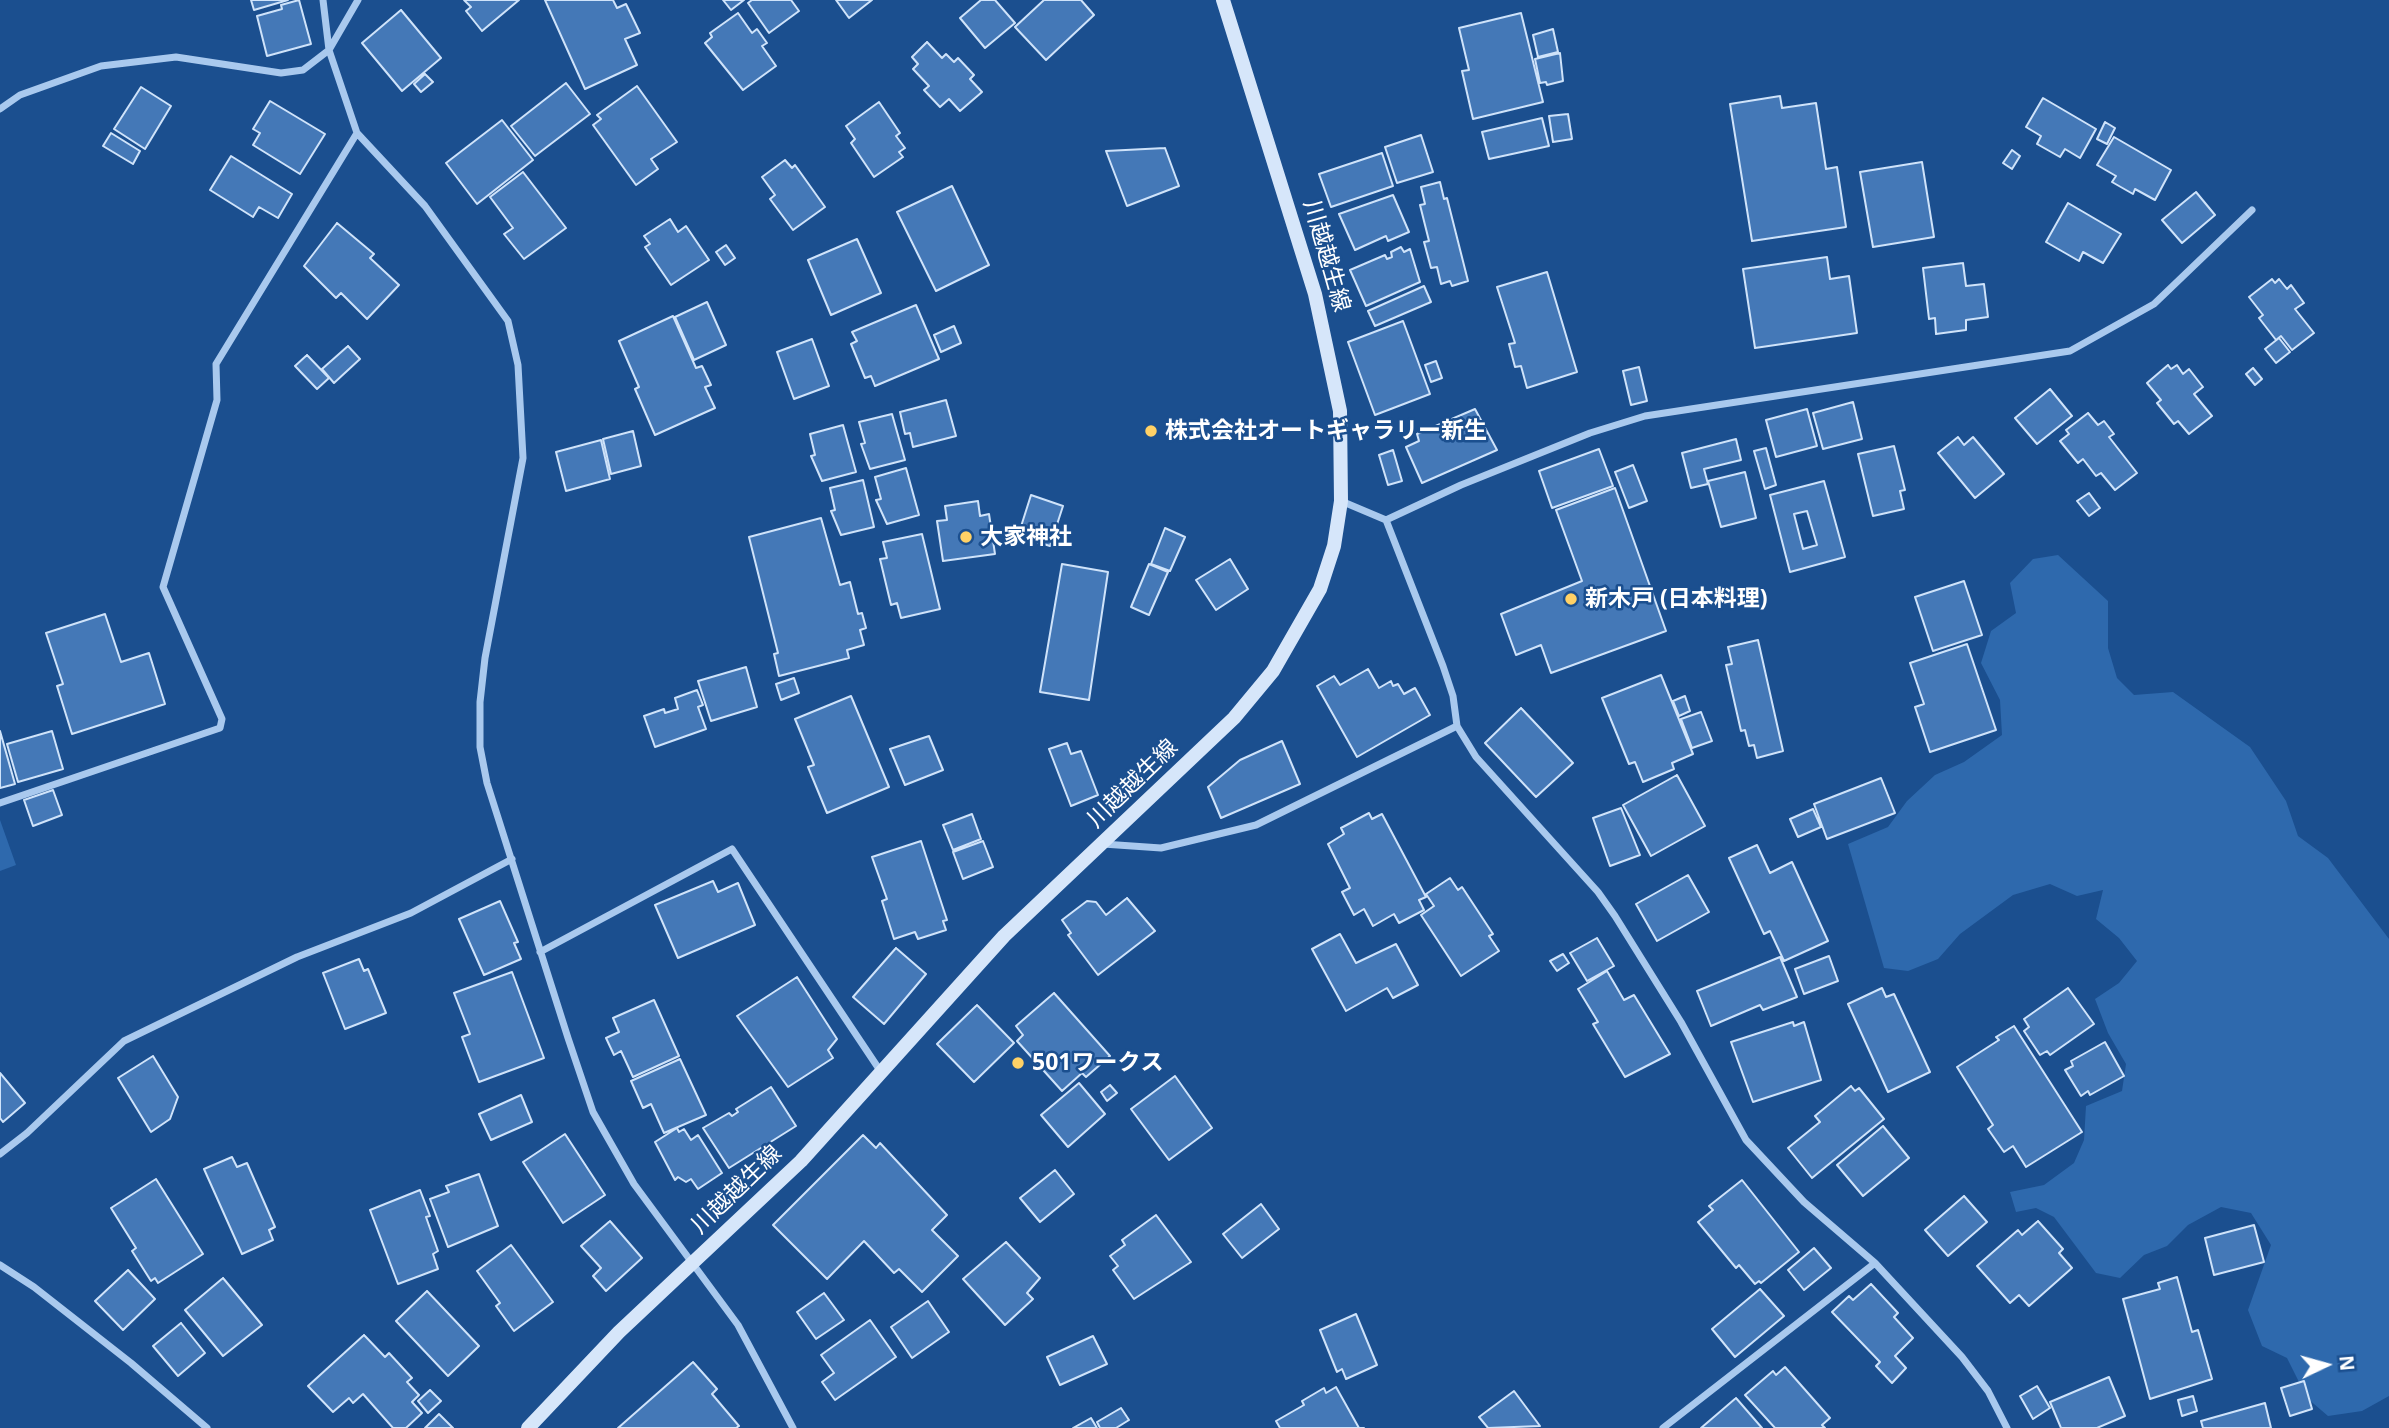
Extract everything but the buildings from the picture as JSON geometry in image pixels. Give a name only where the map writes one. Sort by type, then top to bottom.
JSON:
[{"type":"main road","name":"川越越生線","points":[[528,1428],[619,1332],[801,1161],[1004,936],[1234,718],[1273,671],[1320,589],[1334,546],[1341,501],[1340,411],[1329,350],[1308,270],[1223,0]]},
{"type":"street","points":[[323,0],[329,50],[357,133],[425,206],[495,302],[508,321],[519,366],[523,458],[480,702],[480,747],[487,783],[540,953],[593,1112],[634,1184],[738,1325],[793,1428]]},
{"type":"street","points":[[0,109],[20,95],[101,66],[176,57],[281,73],[303,70],[329,50],[358,0]]},
{"type":"street","points":[[0,803],[220,728],[222,719],[163,587],[218,400],[216,364],[357,133]]},
{"type":"street","points":[[1386,520],[1577,439],[1645,416],[2070,351],[2154,304],[2252,211]]},
{"type":"street","points":[[1341,501],[1386,520],[1443,666],[1453,696],[1457,726],[1476,757],[1598,892],[1615,916],[1681,1022],[1746,1140],[1804,1202],[1875,1264],[1962,1357],[1988,1391],[2007,1428]]},
{"type":"street","points":[[1103,844],[1161,848],[1256,825],[1457,726]]},
{"type":"street","points":[[540,953],[732,849],[881,1072]]},
{"type":"street","points":[[0,1154],[27,1133],[124,1041],[297,957],[411,913],[512,859]]},
{"type":"street","points":[[1662,1428],[1875,1264]]},
{"type":"street","points":[[0,1265],[34,1287],[131,1363],[207,1428]]},
{"type":"shaded area","points":[[2058,555],[2108,601],[2108,648],[2117,678],[2134,695],[2173,692],[2250,747],[2286,801],[2298,836],[2328,858],[2389,939],[2389,1396],[2362,1411],[2328,1416],[2307,1398],[2287,1358],[2262,1346],[2248,1310],[2271,1245],[2251,1213],[2221,1207],[2188,1225],[2167,1246],[2144,1255],[2120,1278],[2096,1273],[2054,1217],[2036,1208],[2016,1212],[2010,1192],[2044,1185],[2074,1163],[2084,1140],[2086,1106],[2122,1091],[2126,1064],[2108,1033],[2095,999],[2119,983],[2137,961],[2119,938],[2096,919],[2103,890],[2077,896],[2050,884],[2013,895],[1960,934],[1938,959],[1908,971],[1884,968],[1848,844],[1888,827],[1907,801],[1935,775],[1964,762],[2002,735],[2000,700],[1981,663],[1991,631],[2016,613],[2010,583],[2033,559]]},
{"type":"shaded area","points":[[0,820],[16,865],[0,871]]},
{"type":"place","name":"株式会社オートギャラリー新生","points":[[1151,431]]},
{"type":"place","name":"大家神社","points":[[966,537]]},
{"type":"place","name":"新木戸 (日本料理)","points":[[1571,599]]},
{"type":"place","name":"501ワークス","points":[[1018,1063]]}]
